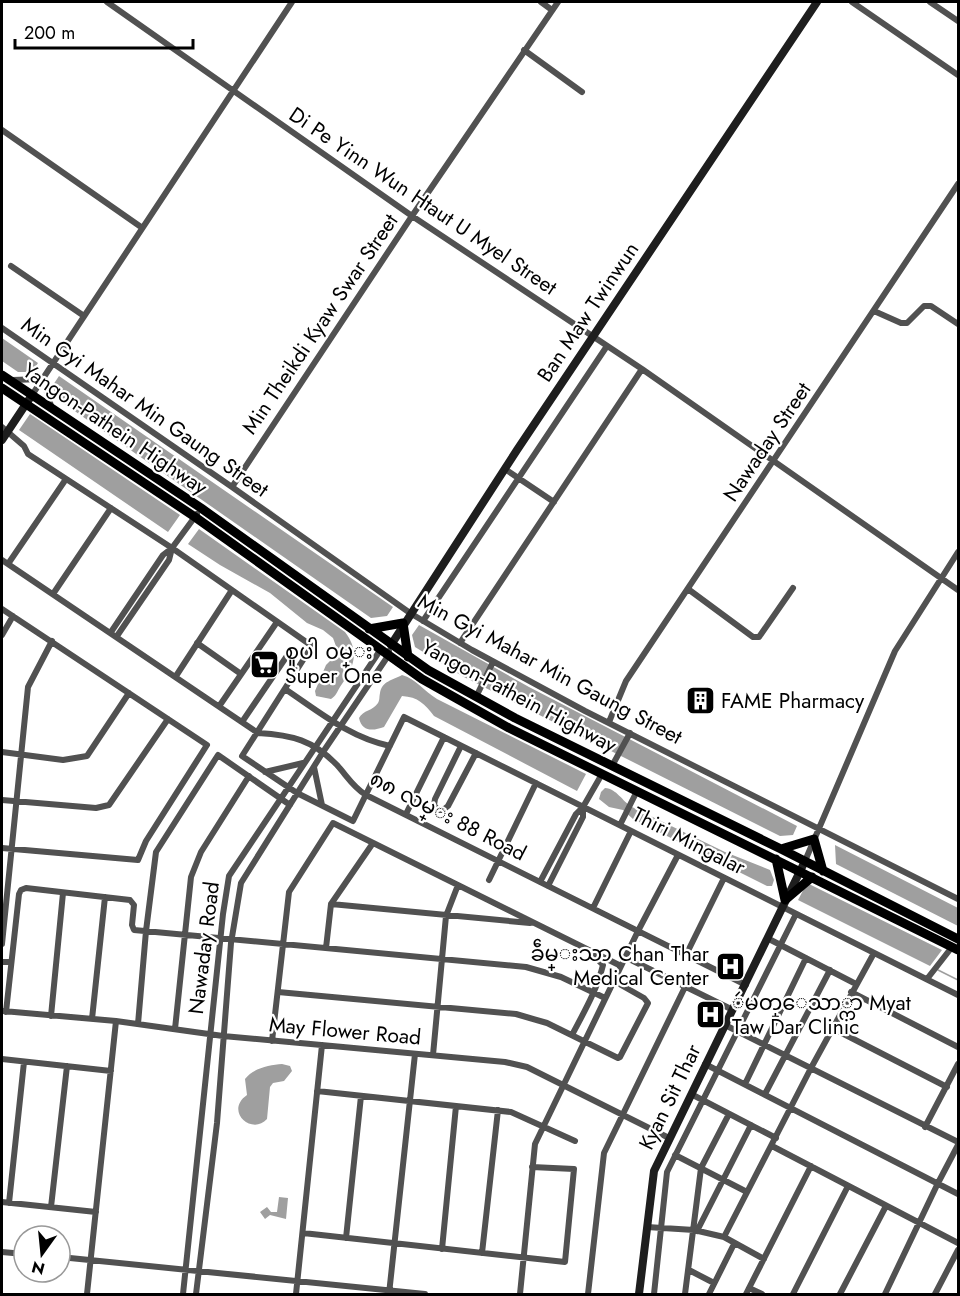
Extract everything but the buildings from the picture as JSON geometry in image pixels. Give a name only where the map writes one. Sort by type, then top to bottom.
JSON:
[{"type":"main road","name":"Yangon-Pathein Highway","points":[[6,378],[201,508],[408,657],[476,697],[805,861],[956,945]]},
{"type":"main road","name":"Yangon-Pathein Highway","points":[[2,388],[195,518],[379,650],[452,697],[602,774],[956,945]]},
{"type":"main road","points":[[369,629],[403,623],[408,657]]},
{"type":"main road","points":[[781,849],[814,839],[823,871]]},
{"type":"main road","points":[[776,859],[783,903]]},
{"type":"main road","points":[[783,903],[812,877]]},
{"type":"street","name":"Di Pe Yinn Wun Htaut U Myel Street","points":[[107,2],[412,216],[642,369],[958,590]]},
{"type":"street","points":[[2,440],[4,429],[26,405],[141,227],[292,2]]},
{"type":"street","points":[[541,2],[552,9]]},
{"type":"street","name":"Min Theikdi Kyaw Swar Street","points":[[232,487],[558,2]]},
{"type":"street","name":"Ban Maw Twinwun","points":[[391,645],[403,623],[818,2]]},
{"type":"street","points":[[852,2],[958,75]]},
{"type":"street","points":[[930,2],[958,21]]},
{"type":"street","points":[[524,51],[582,92]]},
{"type":"street","points":[[2,130],[141,227]]},
{"type":"street","name":"Nawaday Street","points":[[609,722],[626,681],[958,184]]},
{"type":"street","points":[[11,266],[84,316]]},
{"type":"street","points":[[874,312],[901,323],[907,323],[924,306],[931,306],[958,324]]},
{"type":"street","name":"Min Gyi Mahar Min Gaung Street","points":[[2,328],[410,613],[492,663],[609,722],[629,735],[958,899]]},
{"type":"street","points":[[423,621],[607,346]]},
{"type":"street","points":[[460,643],[642,369]]},
{"type":"street","points":[[6,378],[43,379]]},
{"type":"street","points":[[43,379],[52,409]]},
{"type":"street","points":[[4,429],[24,446],[28,454],[172,548],[312,646],[242,756],[297,793],[353,821],[390,746],[370,742],[340,726],[285,689]]},
{"type":"street","points":[[505,470],[554,502]]},
{"type":"street","points":[[8,564],[66,479]]},
{"type":"street","points":[[53,594],[111,508]]},
{"type":"street","points":[[114,634],[169,560],[172,548],[201,508]]},
{"type":"street","points":[[805,861],[895,651],[958,552]]},
{"type":"street","name":"၈၈ လမ္း 88 Road","points":[[2,560],[220,705],[258,733],[287,735],[323,752],[339,767],[355,788],[366,795],[746,985]]},
{"type":"street","points":[[688,589],[753,638],[759,637],[793,588]]},
{"type":"street","points":[[176,676],[232,590]]},
{"type":"street","points":[[2,609],[207,746],[146,841],[138,860],[2,848]]},
{"type":"street","points":[[2,635],[13,616]]},
{"type":"street","points":[[220,705],[277,622]]},
{"type":"street","points":[[2,944],[28,687],[52,641]]},
{"type":"street","points":[[197,643],[241,674]]},
{"type":"street","points":[[379,650],[391,645]]},
{"type":"street","name":"Nawaday Road","points":[[196,1294],[217,1123],[231,940],[241,882],[323,752],[388,656],[391,645]]},
{"type":"street","points":[[242,722],[291,650]]},
{"type":"street","name":"Nawaday Road","points":[[183,1294],[220,939],[229,876],[379,650]]},
{"type":"street","points":[[476,697],[492,663]]},
{"type":"street","points":[[2,752],[63,760],[87,756],[129,693]]},
{"type":"street","name":"Thiri Mingalar","points":[[390,746],[404,717],[724,878],[783,903],[796,914],[958,995]]},
{"type":"street","points":[[2,800],[96,808],[110,805],[168,719]]},
{"type":"street","points":[[612,766],[629,735]]},
{"type":"street","points":[[406,814],[444,737]]},
{"type":"street","points":[[461,746],[435,799],[434,805],[438,810],[443,810],[448,806],[476,753]]},
{"type":"street","points":[[138,1024],[156,852],[218,755],[290,805]]},
{"type":"street","points":[[265,772],[304,763]]},
{"type":"street","points":[[314,767],[322,806]]},
{"type":"street","points":[[540,882],[576,814],[583,807],[602,774]]},
{"type":"street","points":[[175,1029],[191,877],[201,852],[249,776]]},
{"type":"street","points":[[489,880],[536,783]]},
{"type":"street","points":[[620,825],[637,790]]},
{"type":"street","points":[[548,886],[583,817],[583,807]]},
{"type":"street","points":[[272,1041],[289,892],[333,823],[621,966]]},
{"type":"street","points":[[593,908],[631,831]]},
{"type":"street","points":[[326,948],[331,904],[373,843]]},
{"type":"street","points":[[559,846],[567,849]]},
{"type":"street","points":[[520,1294],[535,1144],[625,957],[678,855]]},
{"type":"street","name":"Kyan Sit Thar","points":[[639,1294],[654,1171],[805,861]]},
{"type":"street","points":[[686,955],[724,878]]},
{"type":"street","points":[[433,1055],[446,916],[458,885]]},
{"type":"street","points":[[4,1011],[19,894],[26,888],[132,902],[132,928],[134,930],[526,967],[561,977],[605,998]]},
{"type":"street","points":[[51,1016],[63,893]]},
{"type":"street","points":[[92,1019],[105,897]]},
{"type":"street","points":[[331,904],[534,923]]},
{"type":"street","points":[[654,1294],[667,1172],[796,914]]},
{"type":"street","points":[[767,938],[855,984]]},
{"type":"street","points":[[927,980],[956,945]]},
{"type":"street","points":[[572,1035],[594,993],[603,965],[588,950]]},
{"type":"street","points":[[724,1238],[855,984],[874,953]]},
{"type":"street","points":[[625,957],[733,1010]]},
{"type":"street","points":[[745,1084],[806,958]]},
{"type":"street","points":[[2,962],[11,962]]},
{"type":"street","points":[[765,1094],[830,970]]},
{"type":"street","points":[[278,992],[516,1014],[547,1023],[614,1058],[620,1057],[648,1003],[644,998],[614,981]]},
{"type":"street","points":[[588,1294],[604,1153],[685,987]]},
{"type":"street","points":[[852,992],[958,1047]]},
{"type":"street","name":"May Flower Road","points":[[4,1011],[116,1021],[272,1041],[506,1062],[527,1068],[669,1138]]},
{"type":"street","points":[[87,1294],[116,1021]]},
{"type":"street","points":[[725,1025],[958,1143],[885,1294]]},
{"type":"street","points":[[832,1028],[947,1087]]},
{"type":"street","points":[[296,1294],[322,1045]]},
{"type":"street","points":[[390,1293],[415,1054]]},
{"type":"street","points":[[2,1059],[111,1071]]},
{"type":"street","points":[[24,1062],[5,1202],[96,1212]]},
{"type":"street","points":[[925,1126],[958,1064]]},
{"type":"street","points":[[705,1065],[792,1107],[958,1194]]},
{"type":"street","points":[[51,1207],[67,1066]]},
{"type":"street","points":[[317,1091],[511,1112],[574,1142]]},
{"type":"street","points":[[691,1094],[776,1138]]},
{"type":"street","points":[[346,1238],[361,1096]]},
{"type":"street","points":[[442,1249],[456,1106]]},
{"type":"street","points":[[482,1253],[498,1110]]},
{"type":"street","points":[[686,1294],[701,1168],[729,1114]]},
{"type":"street","points":[[695,1230],[751,1125]]},
{"type":"street","points":[[771,1146],[958,1243]]},
{"type":"street","points":[[675,1155],[747,1192]]},
{"type":"street","points":[[303,1233],[566,1262],[574,1170],[532,1167]]},
{"type":"street","points":[[762,1294],[748,1291],[811,1167]]},
{"type":"street","points":[[793,1294],[848,1186]]},
{"type":"street","points":[[840,1294],[886,1206]]},
{"type":"street","points":[[647,1227],[695,1230],[724,1238],[764,1259]]},
{"type":"street","points":[[709,1294],[734,1244]]},
{"type":"street","points":[[935,1294],[958,1251]]},
{"type":"street","points":[[72,1259],[390,1293],[425,1294]]},
{"type":"street","points":[[688,1270],[714,1283]]},
{"type":"shaded area","points":[[2,338],[38,363],[32,372],[18,372],[2,361]]},
{"type":"shaded area","points":[[59,376],[393,607],[387,616],[371,618],[56,398],[53,385]]},
{"type":"shaded area","points":[[30,414],[180,515],[168,532],[19,430]]},
{"type":"shaded area","points":[[199,529],[345,632],[353,647],[352,667],[333,698],[316,696],[315,691],[326,665],[334,657],[337,649],[333,638],[323,630],[307,623],[270,593],[188,544]]},
{"type":"shaded area","points":[[419,625],[529,687],[797,826],[793,835],[780,836],[462,676],[415,647],[412,635]]},
{"type":"shaded area","points":[[402,675],[412,679],[437,699],[586,774],[577,791],[434,716],[424,705],[412,698],[402,696],[384,727],[372,730],[365,728],[360,723],[361,715],[378,703],[385,683]]},
{"type":"shaded area","points":[[605,788],[616,793],[632,807],[725,852],[770,870],[774,880],[772,886],[767,886],[633,819],[623,810],[609,807],[599,799]]},
{"type":"shaded area","points":[[835,845],[958,908],[958,926],[836,864]]},
{"type":"shaded area","points":[[807,883],[942,950],[930,966],[798,900]]},
{"type":"shaded area","points":[[282,1064],[290,1066],[292,1071],[284,1081],[273,1083],[270,1087],[267,1119],[261,1124],[248,1123],[239,1114],[238,1108],[247,1095],[245,1079],[257,1070]]},
{"type":"shaded area","points":[[279,1197],[288,1198],[286,1219],[270,1215],[265,1219],[260,1212],[267,1207],[271,1212],[277,1212]]},
{"type":"waterway","points":[[938,970],[958,980]]},
{"type":"place","name":"စူပါ ၀မ္း Super One","points":[[264,664]]},
{"type":"place","name":"FAME Pharmacy","points":[[700,701]]},
{"type":"place","name":"ခဵမ္းသာ Chan Thar Medical Center","points":[[730,966]]},
{"type":"place","name":"ဴမတ္ေသာ္တာ Myat Taw Dar Clinic","points":[[711,1015]]}]
